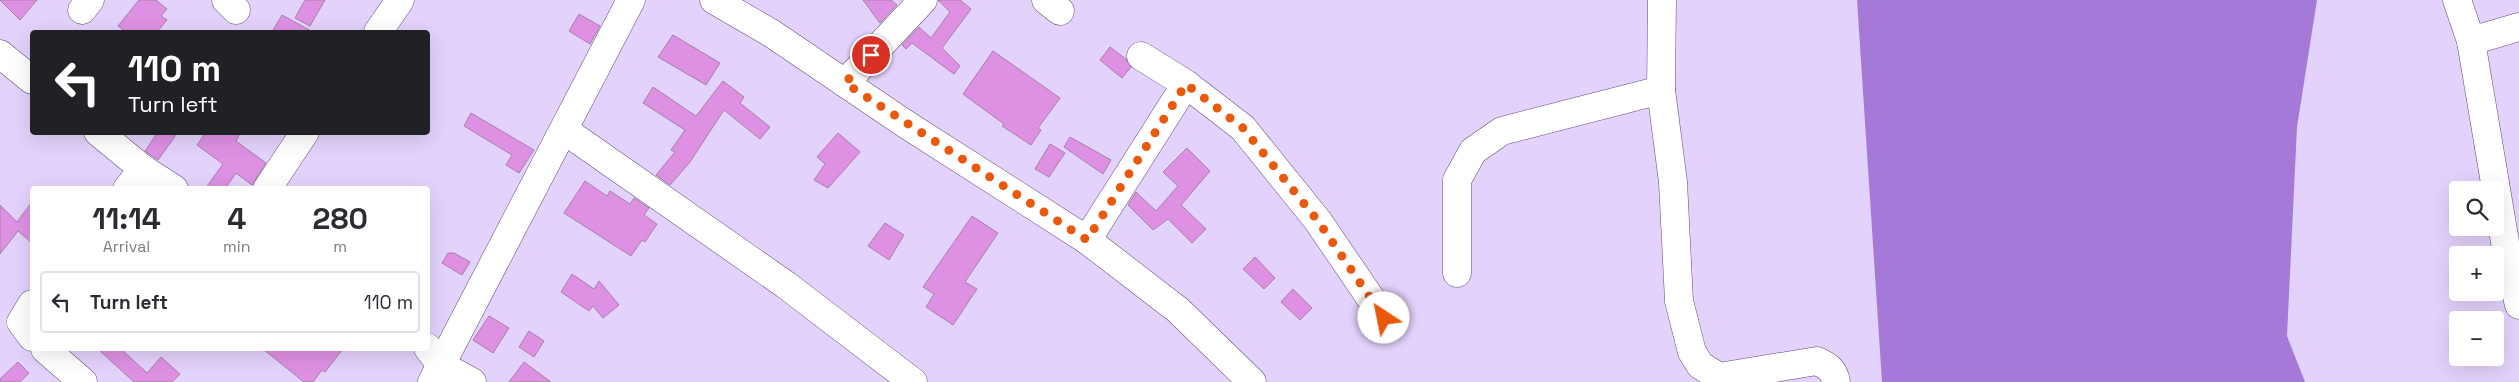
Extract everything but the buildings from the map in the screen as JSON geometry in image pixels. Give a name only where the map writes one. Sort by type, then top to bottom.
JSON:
[{"type":"street","points":[[379,30],[400,0]]},
{"type":"street","points":[[472,382],[434,365],[564,130],[631,0]]},
{"type":"street","points":[[714,0],[771,33],[1087,240],[1178,310],[1252,382]]},
{"type":"street","points":[[845,83],[923,0]]},
{"type":"street","points":[[1662,0],[1661,90],[1673,182],[1679,300],[1692,352],[1700,365],[1719,377],[1817,361],[1828,366],[1834,373],[1836,382]]},
{"type":"street","points":[[2457,0],[2470,41],[2513,247],[2519,305]]},
{"type":"street","points":[[2470,41],[2519,27]]},
{"type":"street","points":[[0,54],[30,78]]},
{"type":"street","points":[[1141,56],[1186,84],[1243,128],[1318,221],[1384,318]]},
{"type":"street","points":[[1087,240],[1186,84]]},
{"type":"street","points":[[1457,273],[1457,180],[1473,151],[1502,131],[1661,90]]},
{"type":"street","points":[[564,130],[786,285],[912,382]]},
{"type":"street","points":[[100,135],[135,179],[162,186]]},
{"type":"street","points":[[269,186],[303,135]]},
{"type":"street","points":[[30,307],[21,322],[30,335]]},
{"type":"street","points":[[47,351],[83,382]]},
{"type":"shaded area","points":[[1857,0],[2317,0],[2297,127],[2287,336],[2305,382],[1882,382]]},
{"type":"route","points":[[871,55],[845,83],[1087,240],[1186,84],[1243,128],[1318,221],[1384,318]]}]
